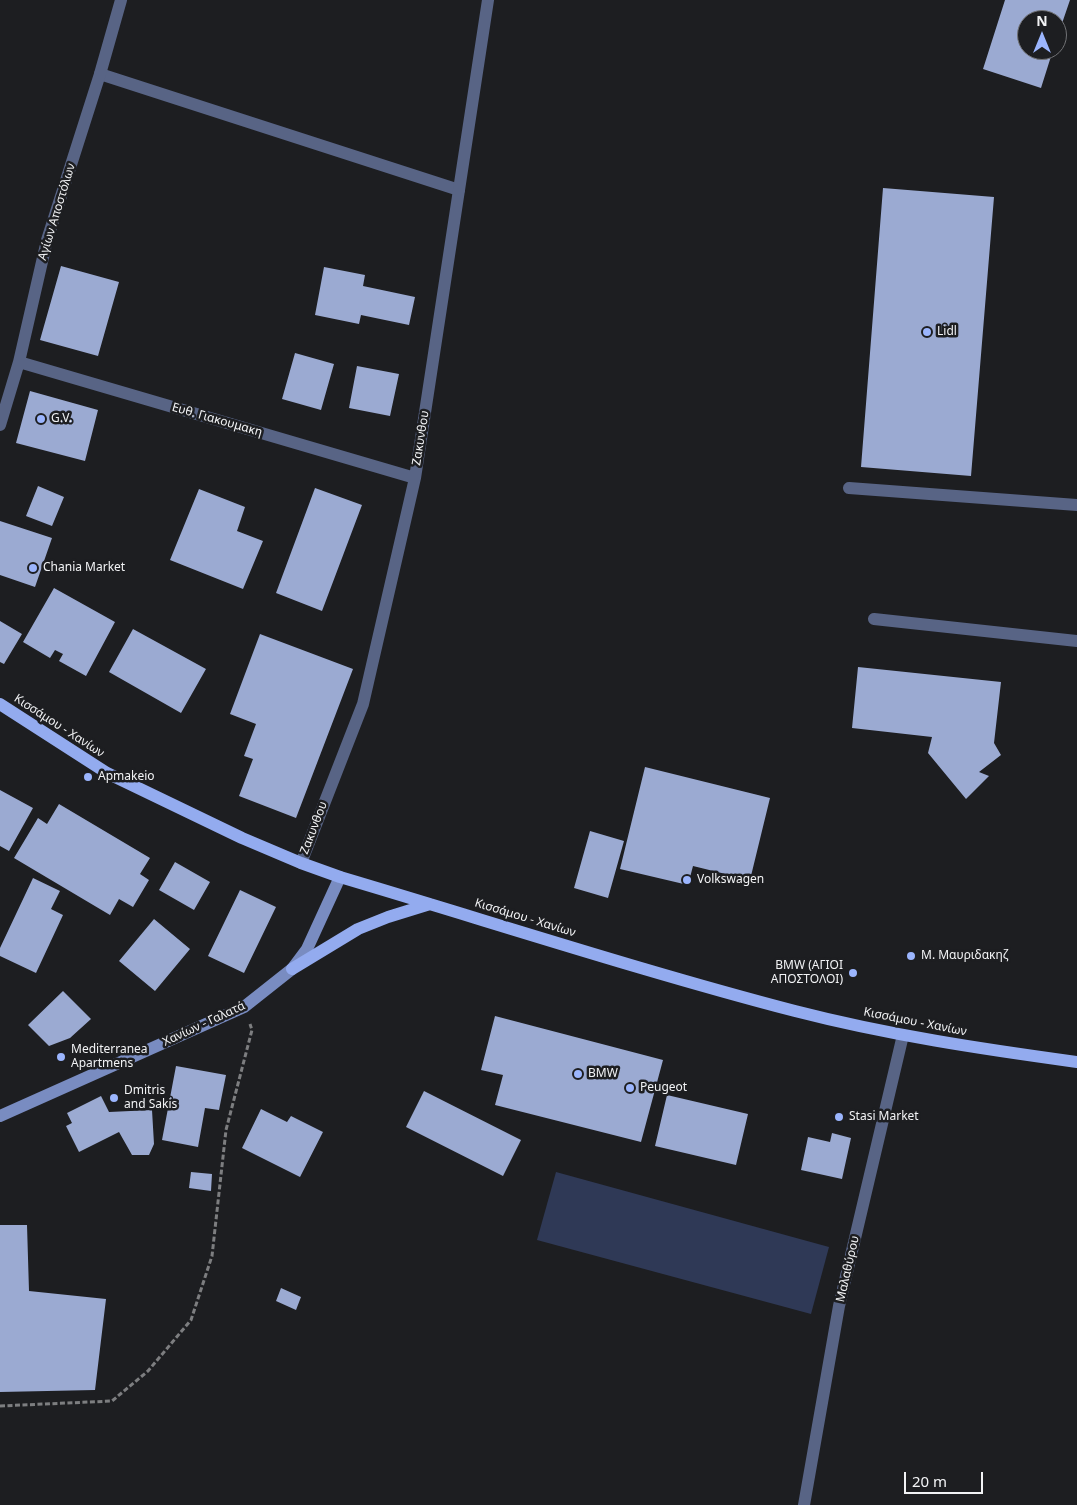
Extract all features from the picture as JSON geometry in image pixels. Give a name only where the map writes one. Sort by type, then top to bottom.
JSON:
[{"type":"main road","name":"Κισσάμου - Χανίων","points":[[0,704],[107,773],[242,838],[340,877],[619,961],[796,1011],[903,1035],[1077,1062]]},
{"type":"main road","name":"Χανίων - Γαλατά","points":[[0,1116],[244,1007],[292,969],[307,949],[340,877]]},
{"type":"main road","points":[[292,969],[358,929],[430,904]]},
{"type":"street","name":"Αγίων Αποστόλων","points":[[0,425],[19,362],[47,240],[100,74],[121,0]]},
{"type":"street","name":"Ζακυνθου","points":[[301,863],[363,704],[415,478],[488,0]]},
{"type":"street","points":[[100,74],[460,190]]},
{"type":"street","name":"Ευθ. Γιακουμακη","points":[[19,362],[415,478]]},
{"type":"street","points":[[849,488],[1077,505]]},
{"type":"street","points":[[874,618],[1077,641]]},
{"type":"street","name":"Μαλαθύρου","points":[[804,1505],[839,1306],[903,1035]]},
{"type":"path","points":[[0,1406],[112,1401],[148,1371],[191,1320],[212,1256],[226,1130],[252,1030],[244,1007]]},
{"type":"shaded area","points":[[556,1172],[829,1247],[811,1314],[537,1240]]},
{"type":"building","points":[[1005,0],[1070,0],[1067,10],[1017,10],[1017,60],[1050,60],[1041,88],[983,69]]},
{"type":"building","name":"Lidl","points":[[883,188],[994,197],[971,476],[861,467]]},
{"type":"building","points":[[61,266],[119,282],[98,356],[40,340]]},
{"type":"building","points":[[324,267],[365,275],[363,286],[415,297],[409,325],[361,315],[359,324],[315,315]]},
{"type":"building","points":[[295,353],[334,364],[321,410],[282,399]]},
{"type":"building","points":[[357,366],[399,374],[390,416],[349,408]]},
{"type":"building","points":[[30,391],[98,410],[85,461],[16,443]]},
{"type":"building","points":[[38,486],[64,497],[52,526],[26,516]]},
{"type":"building","points":[[315,488],[362,505],[322,611],[276,593]]},
{"type":"building","points":[[199,489],[245,507],[237,531],[263,541],[243,589],[170,560]]},
{"type":"building","points":[[0,521],[52,538],[35,587],[0,575]]},
{"type":"building","points":[[54,588],[115,622],[86,676],[59,661],[63,654],[55,650],[50,658],[23,642]]},
{"type":"building","points":[[0,621],[22,634],[4,664],[0,662]]},
{"type":"building","points":[[133,629],[206,669],[181,713],[109,672]]},
{"type":"building","points":[[260,634],[353,669],[296,818],[239,796],[253,759],[244,756],[256,724],[230,714]]},
{"type":"building","points":[[858,667],[1001,682],[994,743],[1001,755],[979,772],[989,776],[966,799],[928,753],[932,737],[852,728]]},
{"type":"building","points":[[645,767],[770,798],[750,880],[693,866],[688,885],[620,869]]},
{"type":"building","points":[[0,790],[33,808],[9,851],[0,846]]},
{"type":"building","points":[[59,804],[150,858],[140,874],[149,880],[133,907],[119,899],[110,915],[14,858],[38,818],[47,824]]},
{"type":"building","points":[[590,831],[624,841],[608,898],[574,888]]},
{"type":"building","points":[[175,862],[210,882],[194,910],[159,890]]},
{"type":"building","points":[[33,878],[60,891],[51,909],[63,915],[36,973],[0,956],[0,948]]},
{"type":"building","points":[[240,890],[276,907],[244,973],[208,956]]},
{"type":"building","points":[[154,919],[190,949],[155,991],[119,961]]},
{"type":"building","points":[[63,991],[91,1019],[70,1038],[49,1046],[28,1025]]},
{"type":"building","points":[[495,1016],[663,1060],[641,1142],[495,1105],[503,1075],[481,1070]]},
{"type":"building","points":[[176,1066],[226,1075],[219,1110],[205,1108],[198,1147],[162,1140]]},
{"type":"building","points":[[424,1091],[521,1140],[503,1176],[406,1127]]},
{"type":"building","points":[[667,1095],[748,1114],[736,1165],[655,1146]]},
{"type":"building","points":[[101,1096],[109,1112],[152,1110],[154,1144],[149,1155],[132,1155],[119,1132],[79,1152],[66,1126],[72,1123],[67,1113]]},
{"type":"building","points":[[261,1109],[287,1122],[291,1116],[323,1132],[300,1177],[242,1148]]},
{"type":"building","points":[[832,1133],[851,1138],[842,1179],[801,1170],[808,1137],[830,1142]]},
{"type":"building","points":[[191,1172],[212,1174],[211,1191],[189,1188]]},
{"type":"building","points":[[0,1225],[27,1225],[29,1291],[106,1299],[95,1390],[0,1392]]},
{"type":"building","points":[[281,1288],[301,1297],[296,1310],[276,1301]]},
{"type":"place","name":"Lidl","points":[[927,332]]},
{"type":"place","name":"G.V.","points":[[41,419]]},
{"type":"place","name":"Chania Market","points":[[33,568]]},
{"type":"place","name":"Apmakeio","points":[[88,777]]},
{"type":"place","name":"Volkswagen","points":[[687,880]]},
{"type":"place","name":"Μ. Μαυριδακηζ","points":[[911,956]]},
{"type":"place","name":"BMW (ΑΓΙΟΙ ΑΠΟΣΤΟΛΟΙ)","points":[[853,973]]},
{"type":"place","name":"Mediterranea Apartmens","points":[[61,1057]]},
{"type":"place","name":"BMW","points":[[578,1074]]},
{"type":"place","name":"Peugeot","points":[[630,1088]]},
{"type":"place","name":"Dmitris and Sakis","points":[[114,1098]]},
{"type":"place","name":"Stasi Market","points":[[839,1117]]}]
